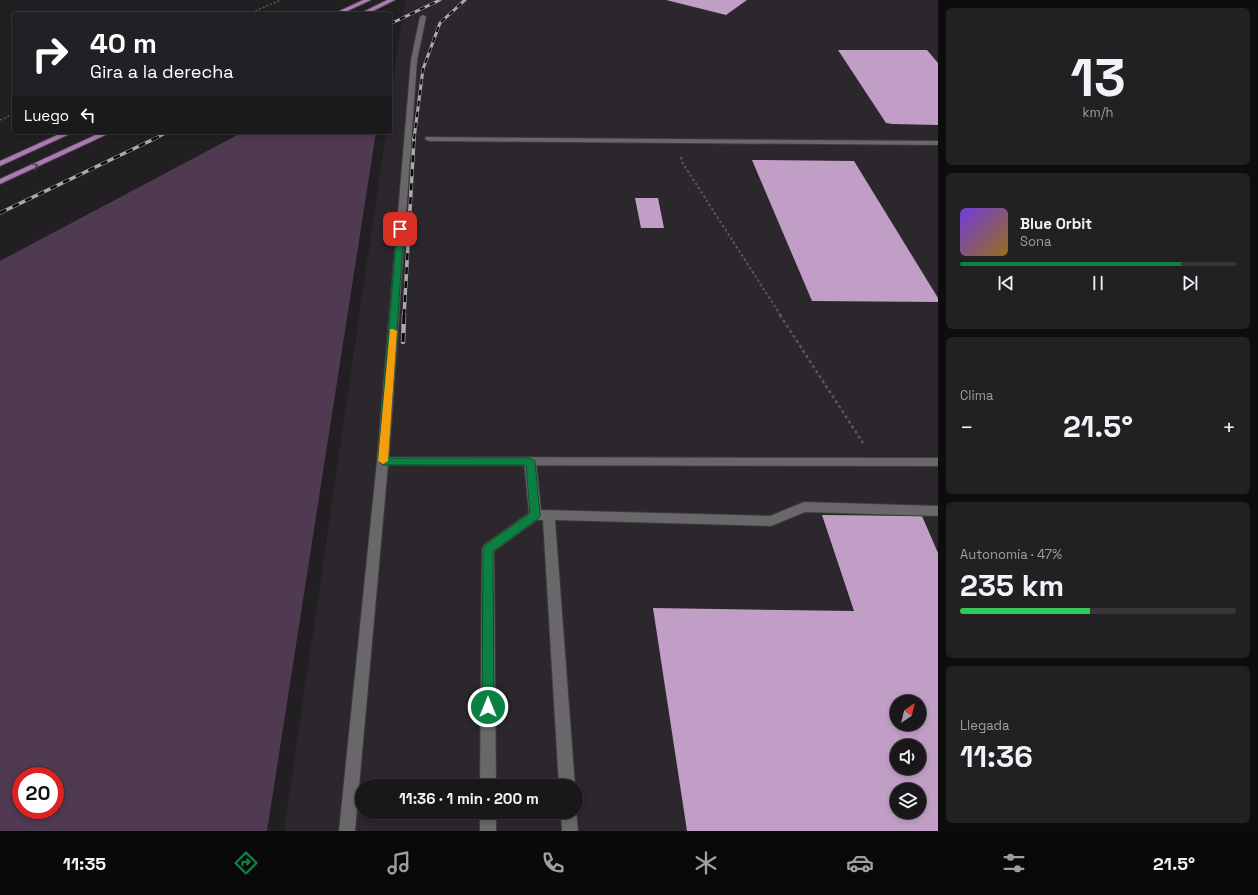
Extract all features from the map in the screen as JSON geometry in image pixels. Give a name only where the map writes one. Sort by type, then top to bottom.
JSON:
[{"type":"highway","points":[[341,12],[368,0]]},
{"type":"highway","points":[[366,12],[392,0]]},
{"type":"highway","points":[[0,164],[66,134]]},
{"type":"highway","points":[[0,182],[104,134]]},
{"type":"street","points":[[347,831],[383,461],[414,60],[424,17]]},
{"type":"street","points":[[429,139],[938,143]]},
{"type":"street","points":[[383,461],[938,462]]},
{"type":"street","points":[[530,461],[542,515],[566,779]]},
{"type":"street","points":[[488,779],[488,549],[542,515],[771,521],[804,507],[938,511]]},
{"type":"street","points":[[488,819],[488,831]]},
{"type":"street","points":[[569,819],[570,831]]},
{"type":"path","points":[[253,12],[281,0]]},
{"type":"path","points":[[0,120],[12,115]]},
{"type":"path","points":[[678,141],[682,162],[875,462]]},
{"type":"shaded area","points":[[405,0],[938,0],[938,831],[284,831],[386,134],[392,134],[392,88]]},
{"type":"shaded area","points":[[239,134],[376,134],[267,831],[0,831],[0,261]]},
{"type":"building","points":[[666,0],[747,0],[726,15]]},
{"type":"building","points":[[838,50],[927,50],[938,63],[938,125],[886,123]]},
{"type":"building","points":[[752,160],[854,161],[938,298],[938,302],[812,301]]},
{"type":"building","points":[[635,198],[658,198],[664,228],[641,228]]},
{"type":"building","points":[[822,515],[922,516],[938,553],[938,831],[687,831],[653,608],[854,611]]},
{"type":"railway","points":[[392,23],[440,0]]},
{"type":"railway","points":[[414,139],[423,69],[440,23],[465,0]]},
{"type":"railway","points":[[156,138],[164,134]]},
{"type":"railway","points":[[0,213],[156,138]]},
{"type":"railway","points":[[404,316],[414,138]]},
{"type":"railway","points":[[403,342],[404,315]]},
{"type":"slow traffic","points":[[383,461],[393,331]]},
{"type":"route","points":[[400,229],[383,461],[530,461],[535,515],[488,549],[488,707]]}]
